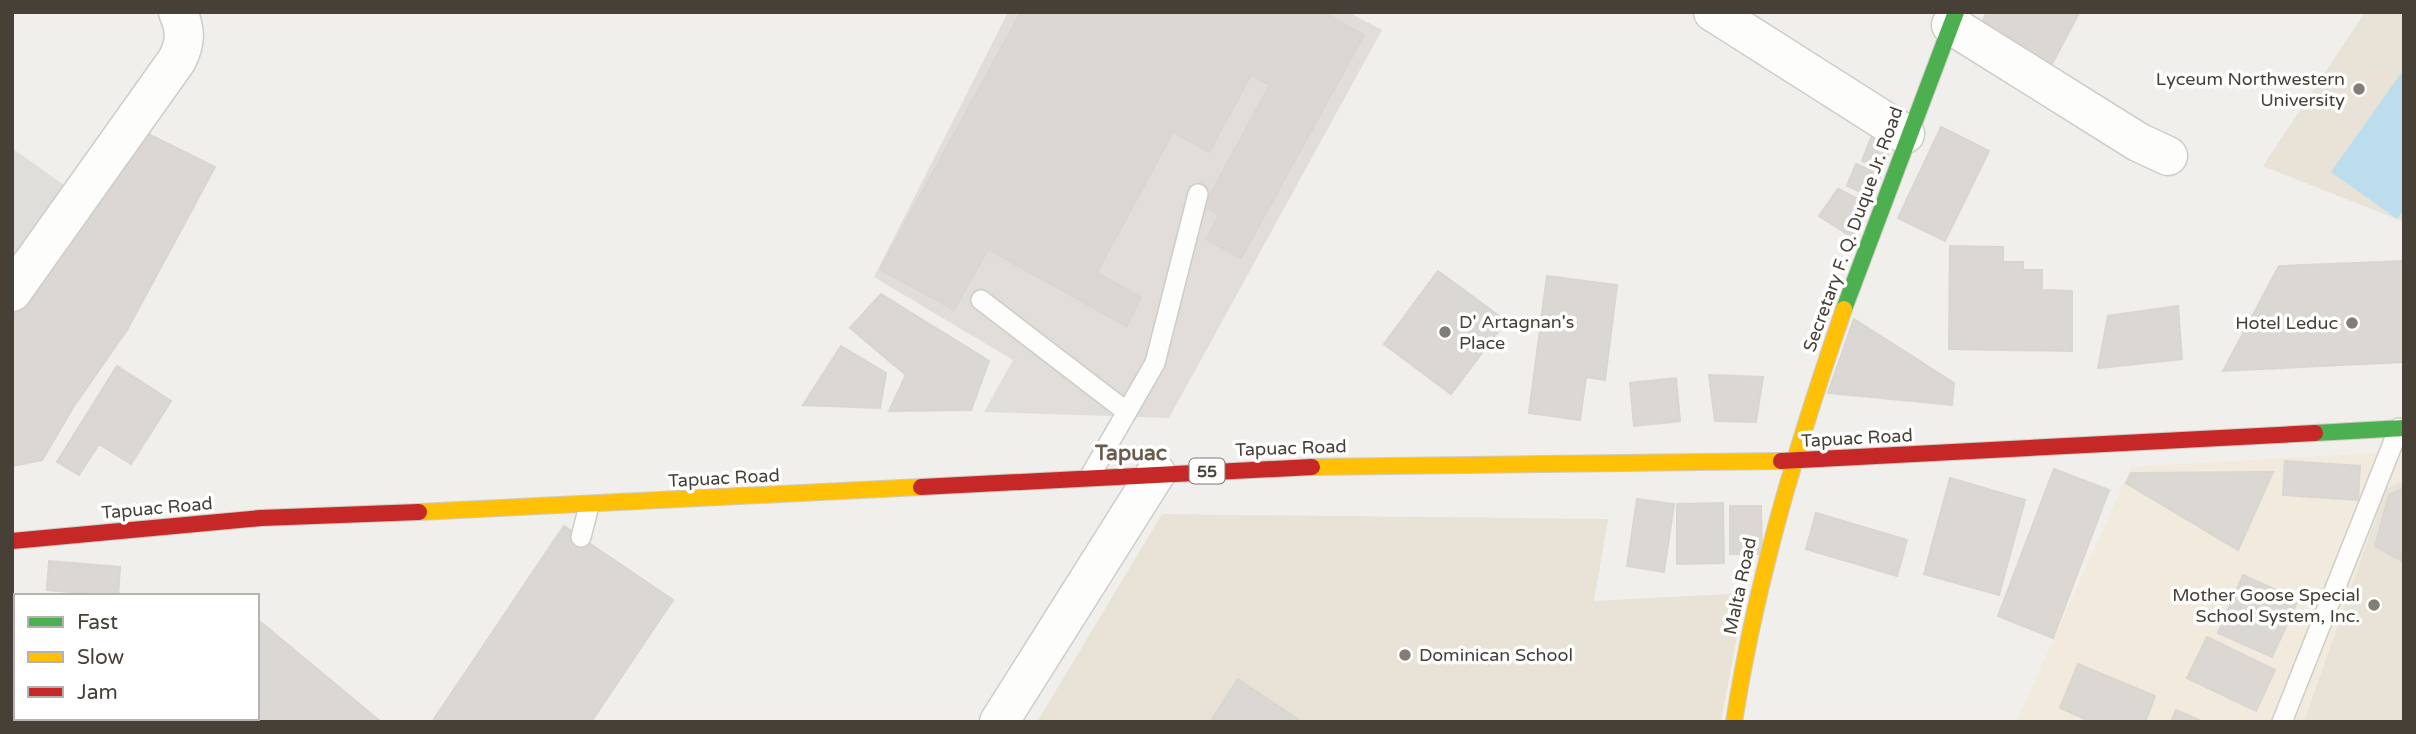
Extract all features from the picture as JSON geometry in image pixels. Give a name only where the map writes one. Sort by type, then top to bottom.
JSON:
[{"type":"main road","name":"Secretary F. Q. Duque Jr. Road","points":[[1791,461],[1905,134],[1953,18]]},
{"type":"main road","name":"Tapuac Road","points":[[12,541],[261,518],[589,506],[1090,476],[1288,467],[1791,461],[2401,428]]},
{"type":"main road","name":"Malta Road","points":[[1734,722],[1760,577],[1791,461]]},
{"type":"street","points":[[12,292],[177,60],[186,44],[184,26],[178,12]]},
{"type":"street","points":[[1713,12],[1905,134]]},
{"type":"street","points":[[1953,18],[2149,148],[2168,156]]},
{"type":"street","points":[[999,722],[1156,473]]},
{"type":"lane","points":[[1090,476],[1155,363],[1198,194]]},
{"type":"lane","points":[[981,300],[1127,412]]},
{"type":"lane","points":[[2282,722],[2401,428]]},
{"type":"lane","points":[[581,537],[589,506]]},
{"type":"shaded area","points":[[1008,12],[1348,12],[1382,30],[1169,418],[984,412],[1013,360],[874,277]]},
{"type":"shaded area","name":"Lyceum Northwestern University","points":[[2365,12],[2404,12],[2404,222],[2263,166]]},
{"type":"shaded area","points":[[12,148],[69,189],[12,268]]},
{"type":"shaded area","points":[[2404,451],[2404,722],[2016,722],[2131,467]]},
{"type":"shaded area","name":"Mother Goose Special School System, Inc.","points":[[2404,480],[2404,722],[2304,722],[2386,489]]},
{"type":"shaded area","name":"Dominican School","points":[[1162,514],[1608,519],[1594,601],[1745,593],[1721,722],[1037,722]]},
{"type":"water","points":[[2404,69],[2404,209],[2397,219],[2331,172]]},
{"type":"building","points":[[1021,12],[1323,12],[1364,35],[1241,258],[1206,239],[1219,215],[1204,206],[1270,85],[1251,75],[1209,152],[1173,132],[1097,272],[1141,298],[1126,326],[988,249],[954,310],[880,269]]},
{"type":"building","points":[[1987,12],[2074,12],[2078,15],[2052,64],[1980,26]]},
{"type":"building","points":[[1941,127],[1989,151],[1945,241],[1898,218]]},
{"type":"building","points":[[140,130],[215,167],[127,330],[74,406],[42,460],[12,466],[12,314]]},
{"type":"building","points":[[1873,133],[1893,140],[1883,168],[1862,161]]},
{"type":"building","points":[[1856,164],[1881,175],[1872,197],[1847,186]]},
{"type":"building","points":[[1838,189],[1870,205],[1852,237],[1819,216]]},
{"type":"building","points":[[1950,246],[2003,247],[2003,262],[2023,262],[2023,270],[2042,270],[2042,290],[2072,291],[2072,351],[1949,349]]},
{"type":"building","points":[[2404,261],[2404,362],[2223,371],[2279,266]]},
{"type":"building","name":"D' Artagnan's Place","points":[[1438,271],[1506,321],[1451,394],[1384,344]]},
{"type":"building","points":[[1547,276],[1617,285],[1605,380],[1586,377],[1580,420],[1529,413]]},
{"type":"building","points":[[881,294],[989,361],[971,410],[889,411],[906,375],[850,328]]},
{"type":"building","points":[[2178,306],[2182,359],[2098,368],[2108,316]]},
{"type":"building","points":[[1854,319],[1954,383],[1952,405],[1828,393]]},
{"type":"building","points":[[841,346],[886,373],[880,408],[803,405]]},
{"type":"building","points":[[117,366],[171,401],[131,464],[99,444],[79,475],[57,462]]},
{"type":"building","points":[[1709,375],[1763,377],[1756,422],[1715,421]]},
{"type":"building","points":[[1676,378],[1680,421],[1634,426],[1630,383]]},
{"type":"building","points":[[2285,461],[2360,466],[2358,500],[2283,495]]},
{"type":"building","points":[[2054,469],[2109,490],[2053,638],[1998,616]]},
{"type":"building","points":[[2273,472],[2238,550],[2126,483],[2131,473]]},
{"type":"building","points":[[1950,478],[2025,500],[1999,595],[1924,574]]},
{"type":"building","points":[[2404,488],[2404,562],[2375,546],[2389,495]]},
{"type":"building","points":[[1637,499],[1674,504],[1664,572],[1627,566]]},
{"type":"building","points":[[1723,503],[1724,563],[1677,564],[1677,504]]},
{"type":"building","points":[[1730,506],[1761,506],[1762,554],[1730,554]]},
{"type":"building","points":[[1816,513],[1907,540],[1897,576],[1806,549]]},
{"type":"building","points":[[564,526],[673,600],[591,722],[432,722]]},
{"type":"building","points":[[49,561],[120,567],[118,594],[47,590]]},
{"type":"building","points":[[2243,575],[2298,600],[2272,657],[2218,633]]},
{"type":"building","points":[[12,601],[14,628],[12,630]]},
{"type":"building","points":[[259,621],[381,722],[172,722],[259,720]]},
{"type":"building","points":[[2207,637],[2275,670],[2256,711],[2187,678]]},
{"type":"building","points":[[2078,664],[2155,696],[2145,722],[2092,722],[2060,708]]},
{"type":"building","points":[[1238,679],[1302,722],[1210,722]]},
{"type":"building","points":[[2176,710],[2203,722],[2171,722]]},
{"type":"traffic: fast","points":[[1844,309],[1956,12]]},
{"type":"traffic: fast","points":[[2315,433],[2404,428]]},
{"type":"traffic: slow","points":[[1734,722],[1766,565],[1810,411],[1844,309]]},
{"type":"traffic: slow","points":[[1312,467],[1781,461]]},
{"type":"traffic: slow","points":[[419,512],[921,487]]},
{"type":"traffic: jam","points":[[1781,461],[2315,433]]},
{"type":"traffic: jam","points":[[921,487],[1312,467]]},
{"type":"traffic: jam","points":[[12,541],[261,518],[419,512]]},
{"type":"place","name":"Lyceum Northwestern University","points":[[2359,89]]},
{"type":"place","name":"Hotel Leduc","points":[[2352,323]]},
{"type":"place","name":"D' Artagnan's Place","points":[[1445,332]]},
{"type":"place","name":"Mother Goose Special School System, Inc.","points":[[2374,605]]},
{"type":"place","name":"Dominican School","points":[[1405,655]]},
{"type":"district","name":"Tapuac","points":[[1131,453]]}]
